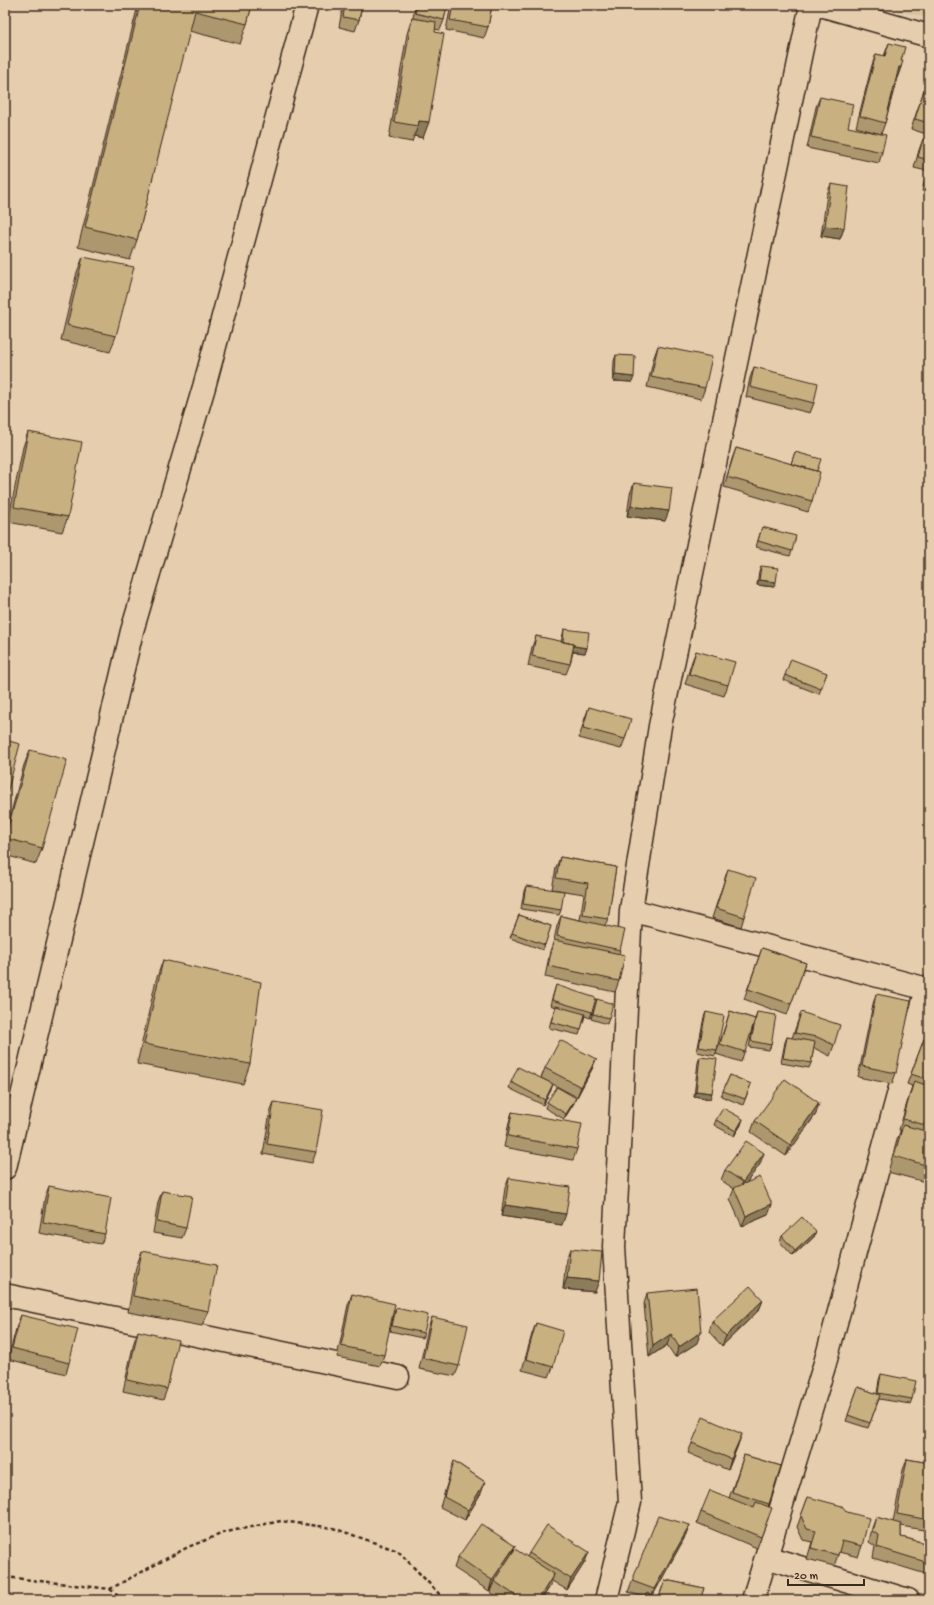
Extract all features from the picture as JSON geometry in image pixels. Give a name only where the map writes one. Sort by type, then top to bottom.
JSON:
[{"type":"street","points":[[5,1168],[132,631],[204,387],[307,5]]},
{"type":"street","points":[[606,1600],[630,1502],[614,1247],[631,910],[660,726],[811,5]]},
{"type":"street","points":[[820,5],[929,36]]},
{"type":"street","points":[[631,910],[926,989],[826,1363],[753,1600]]},
{"type":"street","points":[[5,1295],[398,1377]]},
{"type":"street","points":[[766,1557],[908,1600]]},
{"type":"path","points":[[5,1577],[110,1589],[188,1547],[219,1534],[281,1521],[333,1528],[398,1552],[445,1600]]},
{"type":"path","points":[[110,1589],[122,1600]]},
{"type":"shaded area","points":[[871,5],[929,5],[929,18]]},
{"type":"building","points":[[140,5],[252,5],[247,24],[195,11],[137,240],[85,227]]},
{"type":"building","points":[[345,5],[362,5],[359,20],[343,17]]},
{"type":"building","points":[[417,5],[447,5],[444,20],[415,13]]},
{"type":"building","points":[[453,5],[492,5],[488,27],[450,20]]},
{"type":"building","points":[[412,18],[436,22],[435,32],[444,34],[429,122],[419,121],[418,126],[394,122]]},
{"type":"building","points":[[889,43],[905,47],[901,61],[903,61],[901,67],[899,67],[885,123],[860,116],[876,54],[885,56]]},
{"type":"building","points":[[924,90],[929,92],[929,123],[915,119]]},
{"type":"building","points":[[820,97],[853,104],[848,127],[886,135],[882,152],[811,137]]},
{"type":"building","points":[[923,139],[929,141],[929,160],[918,157]]},
{"type":"building","points":[[929,168],[929,181],[926,180]]},
{"type":"building","points":[[831,184],[849,187],[844,228],[825,226]]},
{"type":"building","points":[[83,257],[134,267],[116,336],[67,325]]},
{"type":"building","points":[[658,346],[712,357],[705,388],[651,377]]},
{"type":"building","points":[[616,355],[635,356],[634,377],[615,375]]},
{"type":"building","points":[[754,367],[818,383],[814,403],[750,387]]},
{"type":"building","points":[[28,432],[82,442],[68,517],[14,507]]},
{"type":"building","points":[[736,448],[820,472],[812,501],[727,477]]},
{"type":"building","points":[[795,452],[821,459],[817,471],[791,464]]},
{"type":"building","points":[[634,483],[672,488],[669,511],[631,506]]},
{"type":"building","points":[[762,527],[796,536],[792,551],[758,541]]},
{"type":"building","points":[[761,566],[778,568],[776,582],[759,580]]},
{"type":"building","points":[[564,629],[589,632],[587,648],[574,646],[574,644],[563,642]]},
{"type":"building","points":[[536,636],[574,644],[570,664],[532,656]]},
{"type":"building","points":[[696,651],[735,662],[728,685],[689,674]]},
{"type":"building","points":[[791,659],[827,673],[821,689],[785,675]]},
{"type":"building","points":[[589,707],[631,719],[625,739],[583,728]]},
{"type":"building","points":[[5,740],[20,744],[5,801]]},
{"type":"building","points":[[30,750],[67,760],[42,848],[5,838]]},
{"type":"building","points":[[560,857],[616,867],[608,919],[583,915],[588,883],[556,878]]},
{"type":"building","points":[[728,869],[756,878],[744,917],[716,908]]},
{"type":"building","points":[[526,886],[564,891],[561,910],[523,904]]},
{"type":"building","points":[[519,915],[551,926],[545,945],[512,933]]},
{"type":"building","points":[[561,916],[625,930],[620,950],[557,936]]},
{"type":"building","points":[[554,940],[625,955],[619,981],[548,966]]},
{"type":"building","points":[[762,948],[806,963],[791,1004],[748,989]]},
{"type":"building","points":[[163,960],[261,982],[250,1064],[144,1044]]},
{"type":"building","points":[[556,985],[596,998],[592,1012],[552,1000]]},
{"type":"building","points":[[876,994],[911,1001],[896,1073],[862,1066]]},
{"type":"building","points":[[597,999],[613,1004],[609,1018],[593,1014]]},
{"type":"building","points":[[556,1006],[585,1014],[581,1030],[551,1022]]},
{"type":"building","points":[[730,1011],[755,1019],[745,1052],[720,1044]]},
{"type":"building","points":[[706,1012],[724,1016],[717,1050],[699,1047]]},
{"type":"building","points":[[757,1012],[776,1015],[771,1045],[751,1041]]},
{"type":"building","points":[[801,1012],[840,1025],[834,1045],[817,1037],[795,1033]]},
{"type":"building","points":[[787,1037],[815,1042],[811,1063],[783,1058]]},
{"type":"building","points":[[924,1039],[929,1041],[929,1080],[911,1074]]},
{"type":"building","points":[[560,1040],[596,1059],[581,1087],[545,1068]]},
{"type":"building","points":[[700,1057],[717,1059],[712,1093],[696,1091]]},
{"type":"building","points":[[518,1067],[553,1084],[545,1100],[511,1082]]},
{"type":"building","points":[[730,1075],[751,1084],[745,1099],[723,1091]]},
{"type":"building","points":[[785,1079],[819,1103],[790,1145],[755,1121]]},
{"type":"building","points":[[914,1081],[929,1086],[929,1126],[903,1119]]},
{"type":"building","points":[[557,1087],[576,1098],[566,1114],[547,1102]]},
{"type":"building","points":[[274,1102],[323,1110],[316,1152],[267,1144]]},
{"type":"building","points":[[723,1108],[743,1119],[736,1131],[716,1120]]},
{"type":"building","points":[[512,1112],[582,1124],[577,1149],[508,1136]]},
{"type":"building","points":[[903,1125],[929,1132],[929,1166],[894,1156]]},
{"type":"building","points":[[746,1141],[764,1153],[743,1182],[725,1170]]},
{"type":"building","points":[[760,1177],[772,1204],[746,1216],[734,1188]]},
{"type":"building","points":[[509,1178],[570,1187],[566,1214],[505,1205]]},
{"type":"building","points":[[49,1186],[111,1198],[105,1234],[43,1222]]},
{"type":"building","points":[[162,1191],[192,1196],[186,1228],[157,1222]]},
{"type":"building","points":[[802,1217],[816,1232],[795,1251],[782,1236]]},
{"type":"building","points":[[570,1249],[602,1252],[599,1281],[567,1278]]},
{"type":"building","points":[[142,1251],[217,1265],[208,1311],[133,1296]]},
{"type":"building","points":[[750,1286],[763,1300],[726,1336],[712,1321]]},
{"type":"building","points":[[697,1288],[701,1332],[679,1347],[671,1334],[653,1346],[647,1293]]},
{"type":"building","points":[[352,1294],[395,1304],[384,1355],[341,1346]]},
{"type":"building","points":[[396,1308],[428,1315],[424,1333],[392,1326]]},
{"type":"building","points":[[21,1315],[78,1329],[69,1363],[12,1348]]},
{"type":"building","points":[[432,1317],[468,1325],[459,1366],[423,1358]]},
{"type":"building","points":[[536,1323],[563,1331],[553,1367],[526,1359]]},
{"type":"building","points":[[138,1331],[178,1340],[167,1389],[127,1380]]},
{"type":"building","points":[[881,1374],[916,1381],[912,1399],[878,1393]]},
{"type":"building","points":[[858,1387],[880,1395],[870,1423],[848,1415]]},
{"type":"building","points":[[703,1417],[742,1434],[731,1459],[692,1443]]},
{"type":"building","points":[[744,1455],[781,1466],[769,1504],[732,1492]]},
{"type":"building","points":[[907,1459],[929,1463],[929,1520],[897,1514]]},
{"type":"building","points":[[454,1461],[485,1482],[468,1510],[444,1497]]},
{"type":"building","points":[[710,1490],[754,1508],[756,1502],[772,1508],[761,1537],[701,1512]]},
{"type":"building","points":[[808,1497],[842,1506],[847,1512],[869,1518],[862,1546],[842,1541],[838,1555],[811,1548],[816,1531],[807,1529],[801,1516]]},
{"type":"building","points":[[658,1516],[690,1525],[654,1589],[632,1581]]},
{"type":"building","points":[[876,1517],[901,1524],[901,1537],[929,1544],[929,1563],[877,1547],[879,1535],[872,1531]]},
{"type":"building","points":[[481,1524],[515,1546],[492,1580],[458,1557]]},
{"type":"building","points":[[547,1525],[589,1552],[571,1579],[529,1553]]},
{"type":"building","points":[[515,1549],[554,1574],[538,1600],[522,1600],[494,1581]]},
{"type":"building","points":[[665,1580],[704,1588],[700,1600],[664,1600],[659,1597]]},
{"type":"building","points":[[647,1593],[658,1600],[643,1600]]},
{"type":"building","points":[[910,1596],[923,1599],[924,1600],[906,1600]]}]
